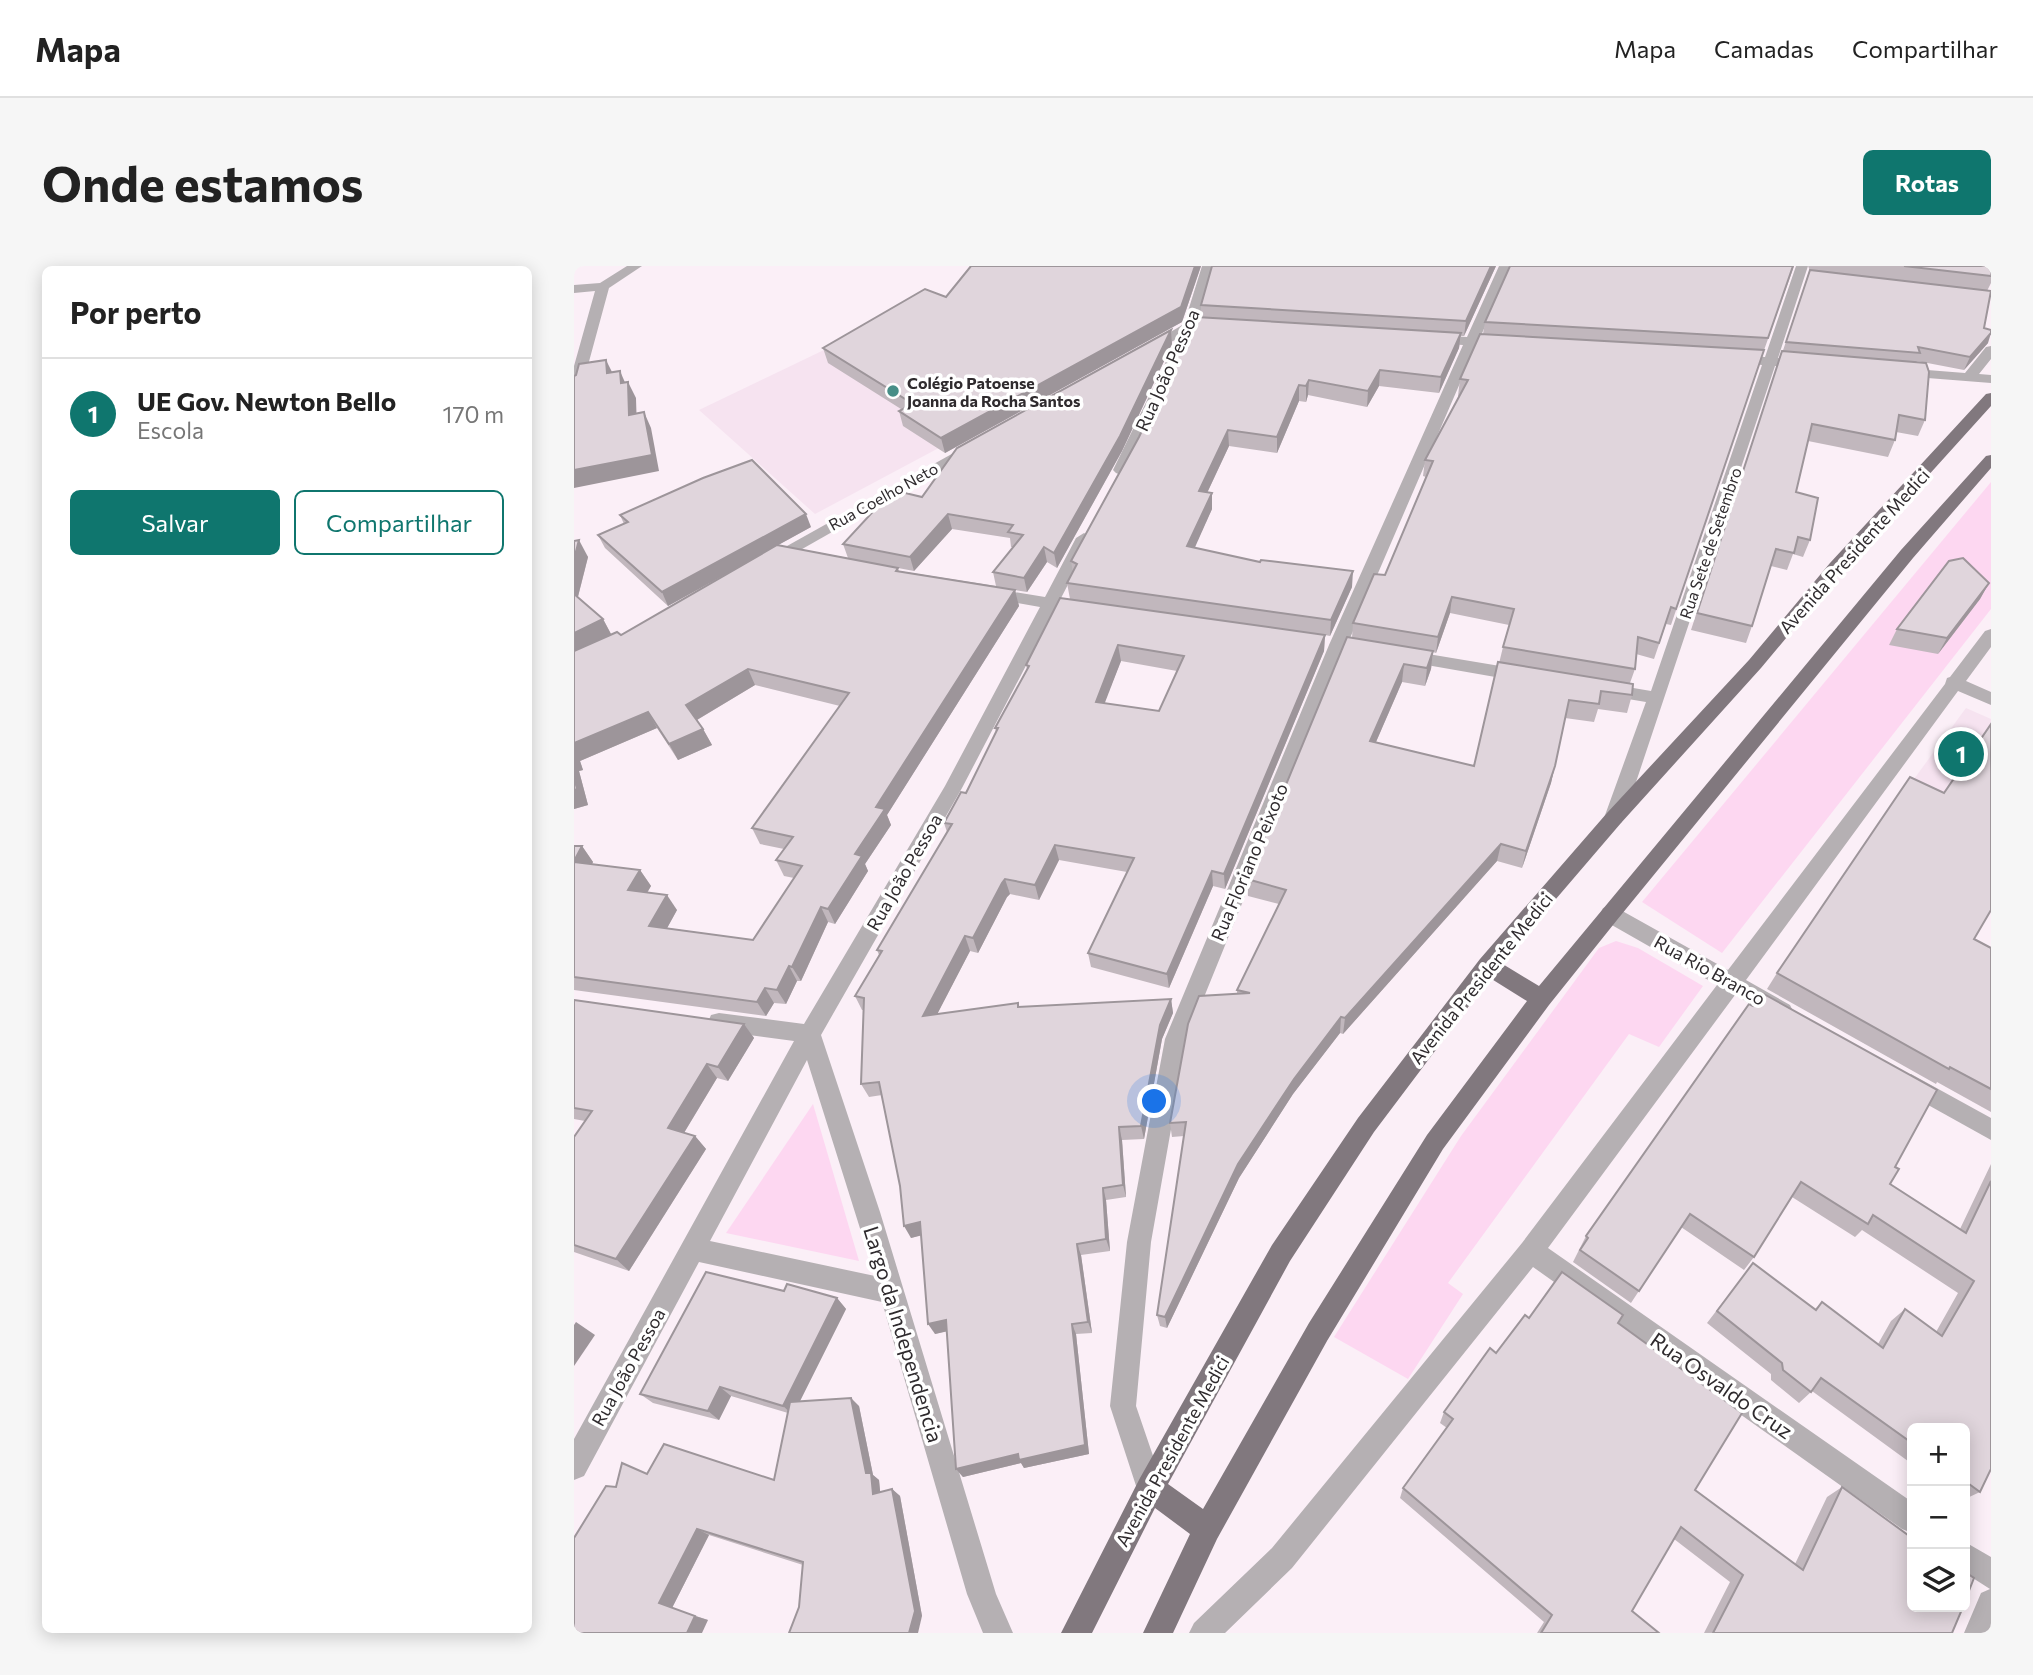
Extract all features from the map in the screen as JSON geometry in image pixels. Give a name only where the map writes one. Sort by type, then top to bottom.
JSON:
[{"type":"main road","name":"Avenida Presidente Medici","points":[[1076,1633],[1150,1488],[1281,1253],[1366,1125],[1487,965],[1614,818],[1991,397]]},
{"type":"main road","points":[[1158,1633],[1207,1529],[1318,1332],[1435,1142],[1541,999],[1610,914],[1907,554],[1991,459]]},
{"type":"main road","points":[[1487,965],[1541,999]]},
{"type":"main road","points":[[1150,1488],[1207,1529]]},
{"type":"street","points":[[574,289],[603,286],[636,266]]},
{"type":"street","name":"Rua João Pessoa","points":[[1112,487],[1190,326],[1208,266]]},
{"type":"street","name":"Rua Floriano Peixoto","points":[[1150,1488],[1124,1406],[1139,1242],[1176,1039],[1338,645],[1474,342],[1505,266]]},
{"type":"street","name":"Rua Sete de Setembro","points":[[1614,818],[1800,273]]},
{"type":"street","points":[[574,391],[603,286]]},
{"type":"street","points":[[1131,358],[1190,326],[1231,328]]},
{"type":"street","points":[[1420,339],[1514,344]]},
{"type":"street","points":[[1969,377],[1991,350]]},
{"type":"street","points":[[1717,358],[1824,365]]},
{"type":"street","points":[[1890,371],[1991,379]]},
{"type":"street","name":"Rua Coelho Neto","points":[[756,567],[990,436]]},
{"type":"street","name":"Rua João Pessoa","points":[[574,1466],[810,1034],[953,788],[1093,522]]},
{"type":"street","points":[[780,554],[807,559]]},
{"type":"street","points":[[968,589],[1076,608]]},
{"type":"street","points":[[1204,1633],[1282,1558],[1531,1251],[1734,983],[1953,682],[1991,635]]},
{"type":"street","points":[[1392,654],[1538,678]]},
{"type":"street","points":[[1953,682],[1991,698]]},
{"type":"street","points":[[1591,687],[1657,698]]},
{"type":"street","name":"Rua Rio Branco","points":[[1610,914],[1804,1023]]},
{"type":"street","points":[[699,1019],[810,1034]]},
{"type":"street","name":"Largo da Independencia","points":[[810,1034],[892,1292],[982,1594],[998,1633]]},
{"type":"street","points":[[1897,1077],[1991,1130]]},
{"type":"street","points":[[692,1249],[892,1292]]},
{"type":"street","name":"Rua Osvaldo Cruz","points":[[1531,1251],[1907,1515]]},
{"type":"street","points":[[1970,1560],[1991,1575]]},
{"type":"street","points":[[1979,1633],[1991,1603]]},
{"type":"shaded area","name":"Colégio Patoense Joanna da Rocha Santos","points":[[928,300],[1083,371],[815,514],[699,410]]},
{"type":"shaded area","points":[[1991,482],[1991,609],[1722,953],[1642,902]]},
{"type":"shaded area","points":[[1966,708],[1991,719],[1991,832],[1906,790]]},
{"type":"shaded area","points":[[1616,941],[1638,948],[1703,986],[1659,1047],[1629,1034],[1448,1283],[1463,1294],[1408,1379],[1334,1337],[1461,1136],[1599,948]]},
{"type":"shaded area","points":[[813,1104],[859,1261],[726,1233]]},
{"type":"building","points":[[971,266],[1195,266],[1181,307],[941,438],[899,411],[913,404],[823,348],[925,289],[946,297]]},
{"type":"building","points":[[1212,266],[1491,266],[1466,321],[1201,305]]},
{"type":"building","points":[[1510,266],[1793,266],[1768,338],[1485,322]]},
{"type":"building","points":[[1904,266],[1991,266],[1991,276]]},
{"type":"building","points":[[1810,270],[1991,291],[1984,328],[1991,330],[1991,333],[1970,357],[1918,347],[1920,353],[1786,342]]},
{"type":"building","points":[[1196,317],[1461,333],[1441,377],[1380,370],[1368,391],[1309,380],[1306,386],[1299,385],[1277,437],[1228,430],[1199,491],[1212,493],[1187,546],[1260,562],[1353,571],[1331,620],[1067,583],[1077,564],[1071,561],[1139,437]]},
{"type":"building","points":[[1171,330],[1120,436],[1054,553],[1044,547],[1024,578],[993,572],[1023,535],[1008,532],[1013,525],[948,514],[910,557],[843,544],[893,490],[922,497],[957,448]]},
{"type":"building","points":[[1480,334],[1764,350],[1676,609],[1671,607],[1659,643],[1638,637],[1635,669],[1503,647],[1514,609],[1452,597],[1438,637],[1353,623],[1374,574],[1385,575],[1433,461],[1425,460],[1468,380],[1460,379]]},
{"type":"building","points":[[1782,351],[1926,363],[1929,372],[1925,420],[1899,415],[1895,440],[1812,424],[1796,492],[1818,498],[1810,540],[1798,537],[1794,553],[1776,549],[1752,626],[1697,613]]},
{"type":"building","points":[[606,360],[607,373],[620,371],[621,383],[628,382],[629,415],[644,412],[652,455],[574,470],[574,376],[579,364]]},
{"type":"building","points":[[752,460],[806,514],[662,592],[598,535],[628,522],[620,515],[703,478]]},
{"type":"building","points":[[579,540],[574,559],[574,541]]},
{"type":"building","points":[[777,545],[898,568],[896,571],[1015,590],[876,807],[885,809],[855,854],[862,856],[828,909],[821,907],[792,967],[789,966],[777,990],[765,988],[757,1002],[574,977],[574,862],[640,870],[628,890],[667,895],[649,926],[753,940],[802,866],[776,860],[793,837],[752,828],[849,693],[748,669],[686,705],[703,729],[669,744],[648,712],[574,743],[574,651],[617,632],[621,635]]},
{"type":"building","points":[[1963,558],[1989,583],[1947,638],[1897,629],[1949,561]]},
{"type":"building","points":[[574,594],[603,619],[574,633]]},
{"type":"building","points":[[1060,598],[1325,635],[1224,874],[1212,871],[1167,974],[1088,953],[1134,858],[1055,845],[1035,885],[1005,879],[973,938],[965,936],[923,1016],[1018,1003],[1018,1007],[1171,999],[1160,1025],[1141,1126],[1119,1127],[1123,1185],[1103,1188],[1106,1239],[1077,1244],[1088,1322],[1072,1324],[1085,1445],[1019,1460],[1018,1454],[956,1469],[946,1320],[928,1324],[920,1222],[904,1226],[900,1186],[879,1082],[861,1084],[864,998],[855,996],[882,951],[877,950],[952,824],[944,823],[961,792],[966,793],[998,728],[995,728],[1029,666],[1026,665]],"holes":[[[1118,645],[1184,656],[1159,711],[1096,702]]]},
{"type":"building","points":[[1347,637],[1433,651],[1427,668],[1404,664],[1370,741],[1474,766],[1498,662],[1633,684],[1632,695],[1601,691],[1599,704],[1569,700],[1555,766],[1526,851],[1501,844],[1345,1018],[1341,1017],[1294,1079],[1238,1164],[1165,1317],[1157,1315],[1186,1122],[1170,1123],[1188,1024],[1199,996],[1250,993],[1237,990],[1286,890],[1247,879]]},
{"type":"building","points":[[1991,724],[1991,910],[1974,939],[1991,948],[1991,1089],[1950,1067],[1949,1069],[1777,973],[1910,777],[1944,793]]},
{"type":"building","points":[[574,846],[582,846],[574,861]]},
{"type":"building","points":[[1762,993],[1937,1090],[1895,1167],[1899,1169],[1890,1184],[1966,1233],[1991,1181],[1991,1469],[1980,1492],[1970,1485],[1970,1423],[1907,1423],[1907,1439],[1821,1378],[1811,1392],[1783,1370],[1782,1363],[1717,1311],[1753,1263],[1816,1310],[1822,1302],[1883,1348],[1905,1309],[1942,1336],[1974,1281],[1873,1215],[1868,1224],[1801,1182],[1754,1257],[1690,1214],[1639,1291],[1580,1250],[1588,1238],[1586,1236],[1749,1004],[1753,1006]]},
{"type":"building","points":[[574,1000],[744,1024],[718,1067],[707,1064],[668,1128],[695,1136],[616,1259],[574,1245],[574,1137],[592,1111],[574,1108]]},
{"type":"building","points":[[706,1272],[784,1291],[787,1284],[837,1298],[783,1406],[720,1387],[708,1411],[640,1394]]},
{"type":"building","points":[[1562,1272],[1623,1315],[1618,1323],[1742,1413],[1695,1490],[1803,1570],[1842,1487],[1907,1534],[1907,1612],[1961,1612],[1952,1633],[1713,1633],[1743,1575],[1681,1527],[1632,1611],[1659,1633],[1541,1633],[1552,1615],[1403,1488],[1453,1419],[1444,1412],[1490,1348],[1496,1353],[1525,1315],[1529,1318]]},
{"type":"building","points":[[851,1398],[866,1473],[871,1473],[873,1494],[892,1489],[915,1611],[909,1633],[789,1633],[799,1607],[803,1562],[697,1529],[659,1603],[695,1616],[687,1633],[574,1633],[574,1538],[606,1486],[616,1487],[622,1463],[647,1474],[664,1444],[774,1480],[790,1402]]},
{"type":"place","name":"Colégio Patoense Joanna da Rocha Santos","points":[[893,391]]},
{"type":"place","name":"UE Gov. Newton Bello","points":[[1961,754]]}]
